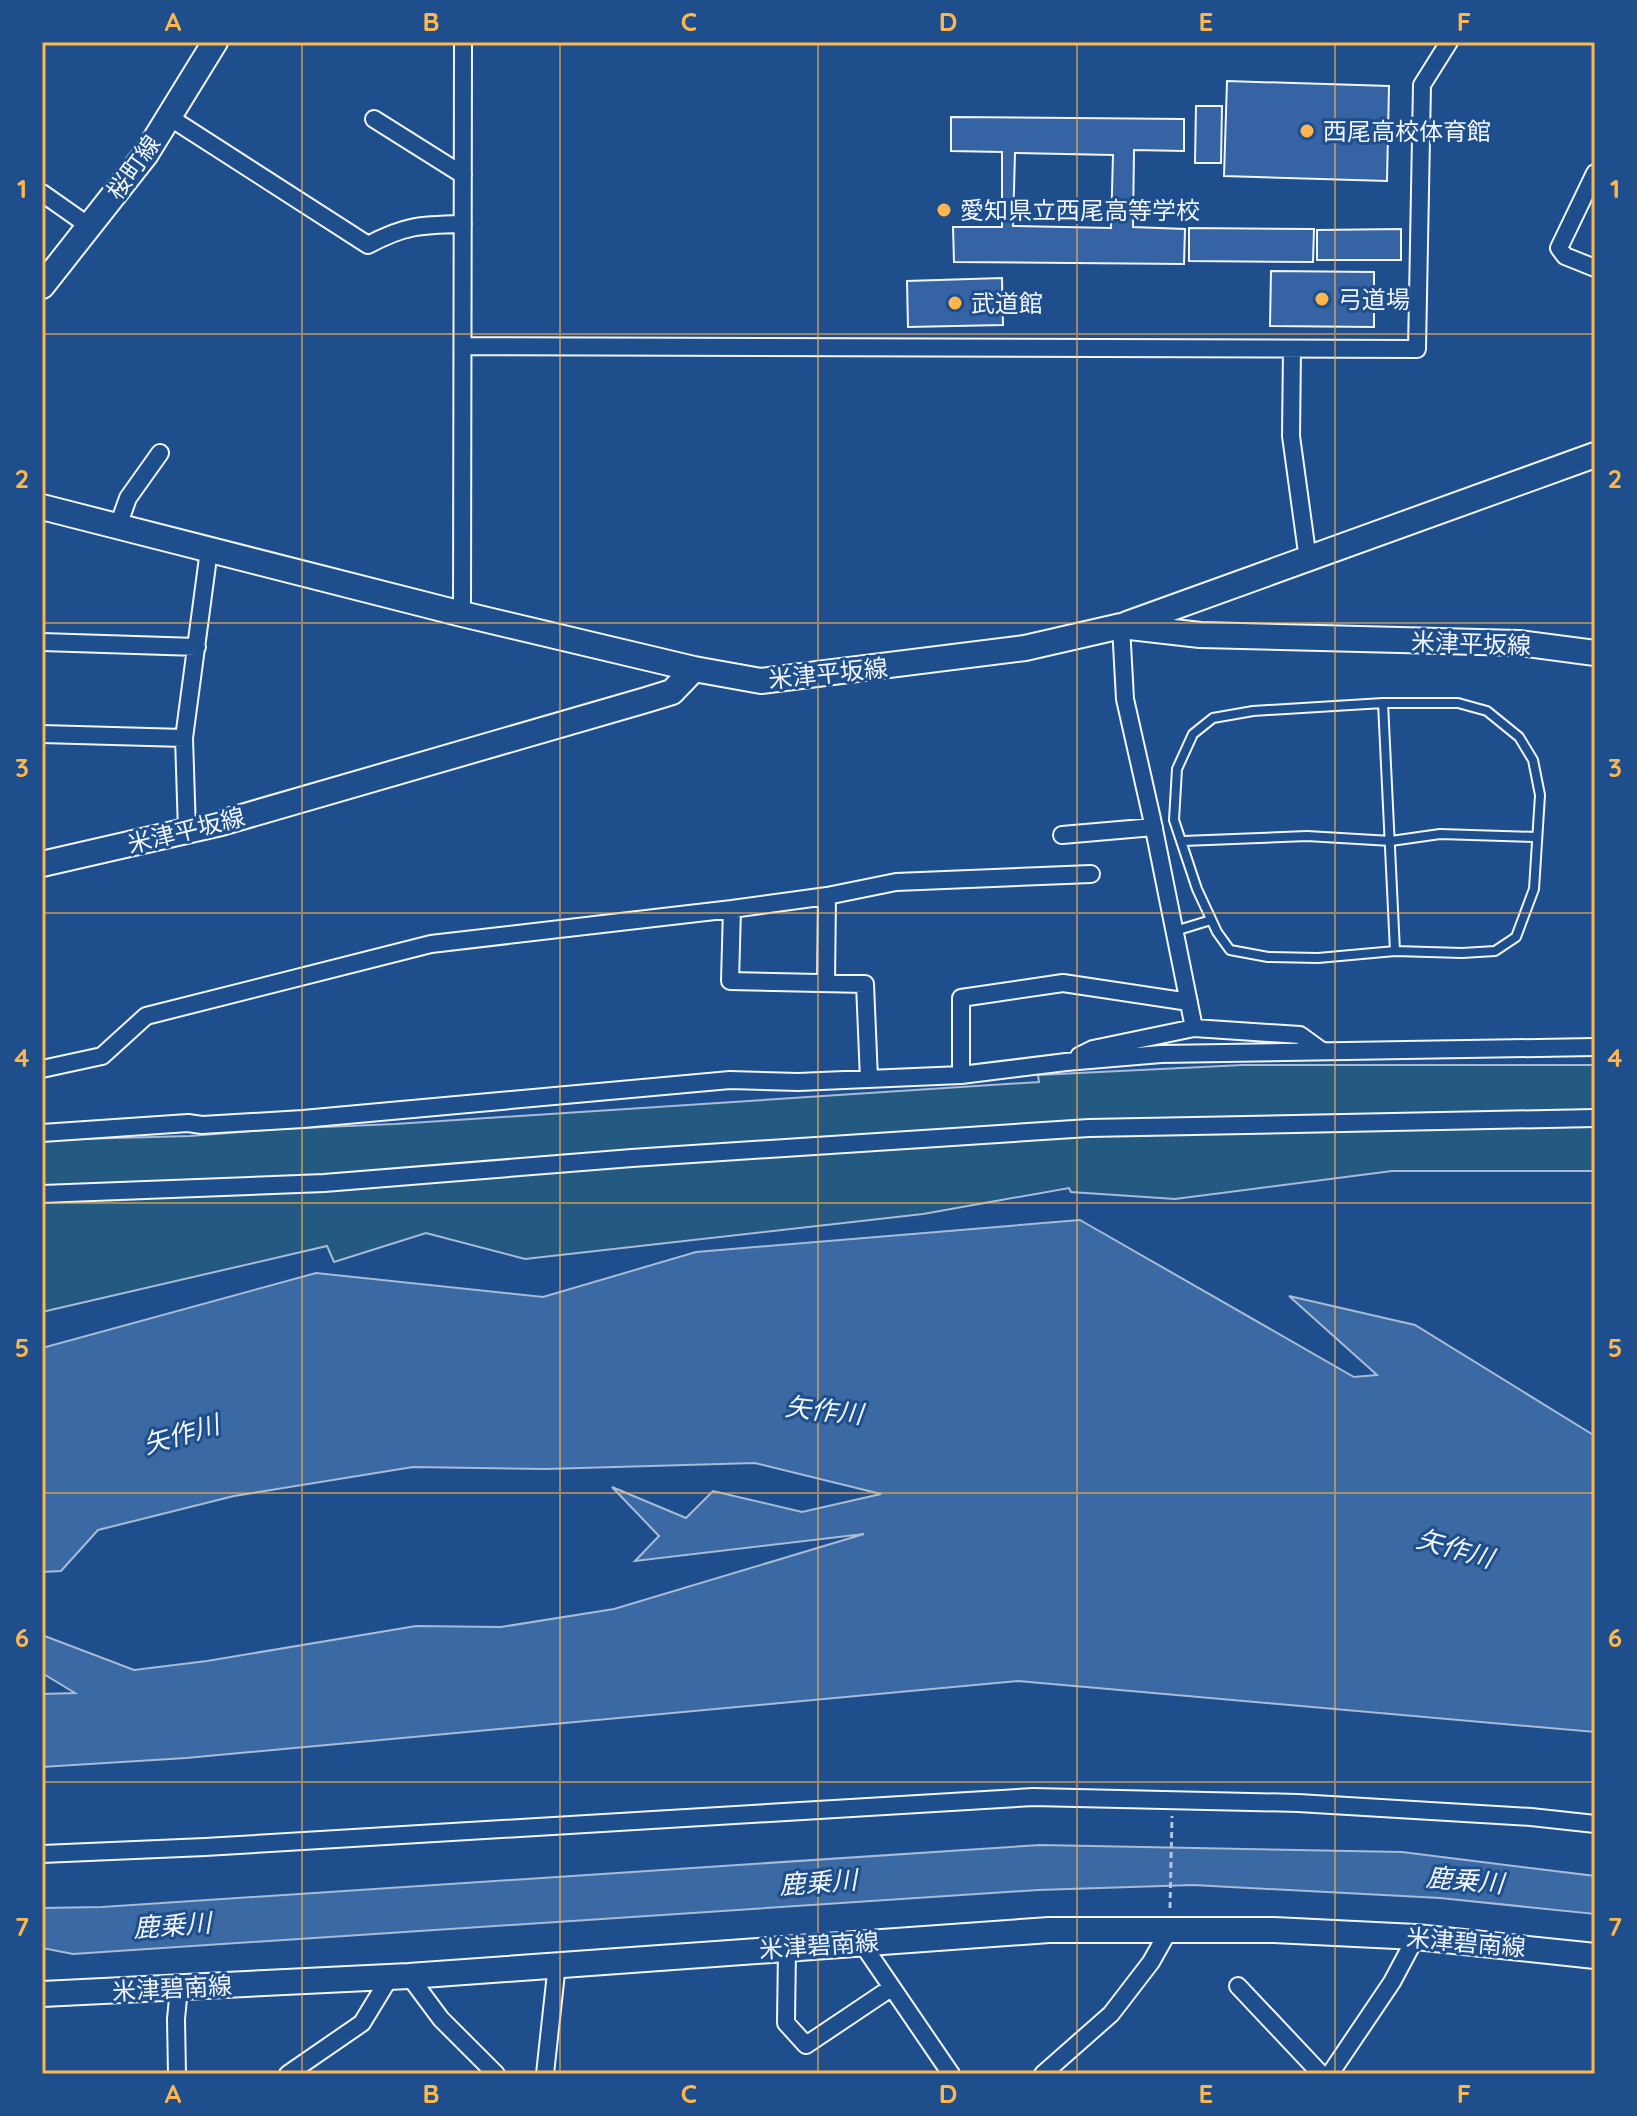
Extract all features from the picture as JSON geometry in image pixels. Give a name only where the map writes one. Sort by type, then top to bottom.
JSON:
[{"type":"main road","name":"桜町線","points":[[42,286],[146,154],[215,42]]},
{"type":"main road","points":[[1121,626],[1595,455]]},
{"type":"main road","points":[[42,507],[462,614],[694,669]]},
{"type":"main road","name":"米津平坂線","points":[[42,864],[187,831],[646,700],[672,692],[694,669],[761,681],[775,680],[1025,648],[1121,626],[1200,635],[1519,643],[1595,653]]},
{"type":"main road","name":"米津碧南線","points":[[42,1994],[399,1976],[1169,1920],[1274,1930],[1416,1937],[1595,1956]]},
{"type":"street","points":[[462,614],[463,42]]},
{"type":"street","points":[[463,346],[1417,349],[1422,85],[1449,42]]},
{"type":"street","points":[[169,117],[368,245],[412,225],[463,224]]},
{"type":"street","points":[[374,119],[463,175]]},
{"type":"street","points":[[1595,173],[1559,248],[1565,256],[1595,268]]},
{"type":"street","points":[[42,193],[89,226]]},
{"type":"street","points":[[1292,349],[1291,436],[1308,560]]},
{"type":"street","points":[[118,526],[128,498],[160,453]]},
{"type":"street","points":[[187,831],[184,738],[209,550]]},
{"type":"street","points":[[1121,626],[1125,699],[1194,1028]]},
{"type":"street","points":[[42,642],[197,647]]},
{"type":"street","points":[[42,734],[184,738]]},
{"type":"street","points":[[1062,835],[1154,827]]},
{"type":"street","points":[[42,1069],[102,1056],[146,1016],[431,944],[732,909],[827,896],[896,882],[1091,874]]},
{"type":"street","points":[[826,983],[827,896]]},
{"type":"street","points":[[732,909],[730,981],[865,984],[869,1079]]},
{"type":"street","points":[[961,1075],[961,998],[1063,983],[1189,1002]]},
{"type":"street","points":[[1066,1062],[1093,1049],[1194,1028],[1300,1035],[1322,1051]]},
{"type":"street","points":[[42,1133],[303,1119],[730,1080],[798,1082],[961,1075],[1161,1054],[1595,1047]]},
{"type":"street","points":[[42,1194],[324,1183],[648,1157],[1089,1128],[1595,1118]]},
{"type":"street","points":[[42,1854],[1033,1797],[1298,1803],[1531,1817],[1595,1824]]},
{"type":"street","points":[[1043,2074],[1111,2014],[1151,1962],[1169,1920]]},
{"type":"street","points":[[1238,1986],[1331,2073],[1392,1982],[1416,1937]]},
{"type":"street","points":[[861,1942],[951,2074]]},
{"type":"street","points":[[787,1948],[786,2023],[806,2045],[891,1988]]},
{"type":"street","points":[[545,2074],[557,1964]]},
{"type":"street","points":[[288,2074],[362,2023],[399,1976],[496,2074]]},
{"type":"street","points":[[177,2074],[179,1988]]},
{"type":"lane","points":[[1383,703],[1395,951]]},
{"type":"lane","points":[[1383,703],[1458,703],[1487,711],[1519,737],[1533,760],[1540,795],[1534,889],[1516,937],[1495,951],[1462,953],[1395,951],[1318,958],[1268,957],[1230,950],[1211,920],[1197,889],[1174,820],[1177,769],[1193,734],[1213,718],[1253,711],[1383,703]]},
{"type":"lane","points":[[1183,841],[1307,836],[1391,841],[1440,834],[1536,837]]},
{"type":"lane","points":[[1175,931],[1211,920]]},
{"type":"path","points":[[1169,1920],[1173,1800]]},
{"type":"shaded area","points":[[1243,1065],[1595,1065],[1595,1171],[1392,1171],[1175,1199],[1071,1192],[1069,1188],[923,1214],[525,1259],[426,1233],[334,1262],[327,1246],[42,1312],[42,1140],[190,1136],[395,1124],[1039,1082],[1038,1075]]},
{"type":"water","name":"矢作川","points":[[1080,1220],[1354,1377],[1377,1375],[1289,1296],[1415,1325],[1595,1436],[1595,1732],[1018,1681],[186,1758],[42,1767],[42,1694],[75,1693],[42,1673],[42,1635],[134,1670],[416,1626],[501,1627],[614,1609],[864,1534],[635,1561],[659,1536],[612,1487],[686,1518],[713,1491],[802,1512],[881,1494],[755,1463],[546,1469],[413,1467],[234,1496],[98,1530],[61,1571],[42,1572],[42,1348],[316,1273],[543,1297],[696,1252]]},
{"type":"water","name":"鹿乗川","points":[[1040,1845],[1402,1852],[1595,1876],[1595,1914],[1440,1898],[1193,1885],[1038,1890],[73,1954],[42,1948],[42,1908],[102,1907]]},
{"type":"building","name":"西尾高校体育館","points":[[1227,81],[1389,86],[1387,181],[1224,176]]},
{"type":"building","points":[[1196,106],[1222,106],[1221,163],[1195,163]]},
{"type":"building","points":[[951,117],[1184,119],[1184,151],[1134,150],[1133,227],[1185,229],[1184,264],[954,262],[953,227],[1002,227],[1002,152],[951,151]],"holes":[[[1015,153],[1113,155],[1111,228],[1013,226]]]},
{"type":"building","points":[[1189,228],[1314,229],[1313,262],[1189,261]]},
{"type":"building","points":[[1401,229],[1401,260],[1317,260],[1317,230]]},
{"type":"building","name":"弓道場","points":[[1271,271],[1374,272],[1374,327],[1270,326]]},
{"type":"building","name":"武道館","points":[[1002,278],[1003,325],[908,327],[907,281]]},
{"type":"place","name":"西尾高校体育館","points":[[1307,131]]},
{"type":"place","name":"愛知県立西尾高等学校","points":[[944,210]]},
{"type":"place","name":"弓道場","points":[[1322,299]]},
{"type":"place","name":"武道館","points":[[955,303]]}]
